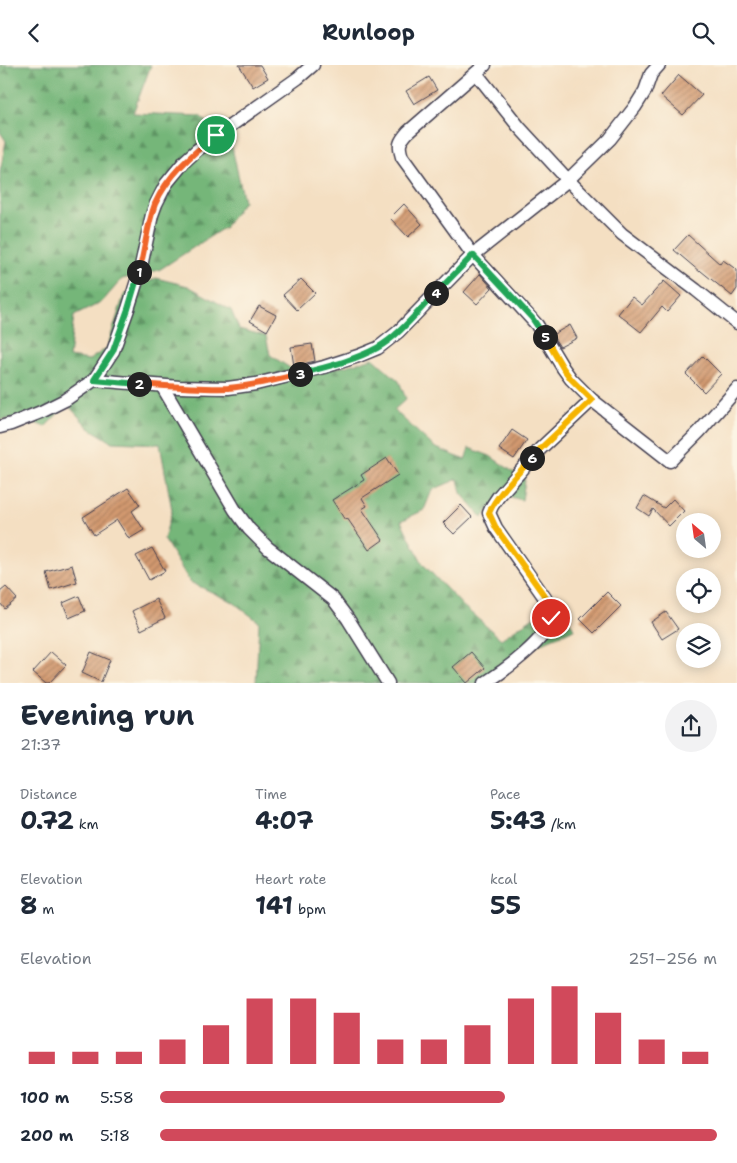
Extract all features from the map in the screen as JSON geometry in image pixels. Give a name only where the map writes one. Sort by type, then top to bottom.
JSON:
[{"type":"street","points":[[0,427],[11,425],[41,412],[94,380],[113,351],[140,271],[152,215],[166,184],[197,150],[298,78],[313,65]]},
{"type":"street","points":[[94,380],[162,386],[228,388],[256,384],[324,367],[378,347],[398,332],[473,255],[568,180],[610,139],[645,91],[652,68]]},
{"type":"street","points":[[737,323],[622,234],[519,127],[481,69],[401,140],[399,148],[402,157],[473,255],[537,325],[571,379],[592,400],[670,461],[737,389]]},
{"type":"street","points":[[162,386],[235,510],[268,548],[333,599],[348,619],[388,683]]},
{"type":"street","points":[[485,683],[524,655],[540,638],[551,618],[550,607],[546,598],[496,528],[489,513],[498,497],[540,449],[592,400]]},
{"type":"green space","points":[[0,65],[151,65],[133,113],[200,116],[231,143],[244,201],[225,227],[159,270],[122,279],[102,302],[74,316],[69,357],[89,360],[107,348],[124,295],[156,278],[188,286],[231,310],[239,329],[266,336],[270,355],[301,375],[346,366],[373,358],[399,381],[406,399],[394,410],[434,447],[465,460],[469,448],[490,456],[525,480],[522,500],[503,495],[482,518],[461,493],[458,479],[432,490],[424,510],[401,521],[423,564],[463,606],[501,639],[547,608],[565,612],[574,629],[524,651],[494,683],[256,683],[259,622],[233,602],[190,582],[164,539],[172,510],[160,444],[112,442],[89,428],[67,404],[45,427],[23,418],[0,420],[0,172],[6,141],[0,132]]},
{"type":"building","points":[[239,65],[260,65],[268,78],[253,87]]},
{"type":"building","points":[[679,75],[702,95],[683,115],[661,96]]},
{"type":"building","points":[[429,77],[437,90],[414,104],[406,91]]},
{"type":"building","points":[[404,204],[422,224],[408,237],[390,218]]},
{"type":"building","points":[[688,235],[720,264],[723,260],[737,270],[737,289],[732,296],[674,250]]},
{"type":"building","points":[[480,274],[492,288],[477,304],[464,292]]},
{"type":"building","points":[[301,279],[315,293],[297,310],[283,295]]},
{"type":"building","points":[[664,281],[681,296],[667,312],[662,307],[641,332],[618,314],[632,297],[642,305]]},
{"type":"building","points":[[259,306],[276,315],[267,331],[250,321]]},
{"type":"building","points":[[570,325],[577,338],[560,347],[552,335]]},
{"type":"building","points":[[312,344],[315,361],[294,366],[291,347]]},
{"type":"building","points":[[703,356],[721,374],[704,392],[686,374]]},
{"type":"building","points":[[512,430],[527,440],[514,459],[499,449]]},
{"type":"building","points":[[387,458],[398,475],[362,498],[367,506],[362,509],[383,540],[369,550],[332,500],[364,480],[361,475]]},
{"type":"building","points":[[128,488],[140,505],[132,511],[144,530],[129,539],[117,520],[94,535],[83,517]]},
{"type":"building","points":[[644,496],[664,508],[673,499],[684,511],[676,513],[676,519],[669,526],[653,509],[649,516],[637,508]]},
{"type":"building","points":[[461,505],[472,517],[454,534],[443,523]]},
{"type":"building","points":[[152,548],[165,571],[149,580],[136,556]]},
{"type":"building","points":[[72,565],[77,582],[51,590],[46,572]]},
{"type":"building","points":[[6,587],[17,599],[5,609],[0,603],[0,592]]},
{"type":"building","points":[[607,592],[621,606],[594,633],[580,619]]},
{"type":"building","points":[[79,596],[85,611],[69,618],[63,603]]},
{"type":"building","points":[[156,599],[165,618],[141,630],[132,611]]},
{"type":"building","points":[[666,612],[676,626],[676,630],[662,639],[651,622]]},
{"type":"building","points":[[51,652],[66,665],[49,683],[46,683],[33,672]]},
{"type":"building","points":[[91,652],[110,660],[101,682],[82,673]]},
{"type":"building","points":[[471,652],[485,668],[467,683],[453,667]]},
{"type":"route","points":[[216,135],[185,161],[166,184],[156,204],[140,271],[128,309],[113,351],[94,380],[179,387],[228,388],[286,377],[358,356],[378,347],[398,332],[473,255],[532,318],[571,379],[592,400],[540,449],[498,497],[489,513],[496,528],[546,598],[550,607],[551,618]]}]
